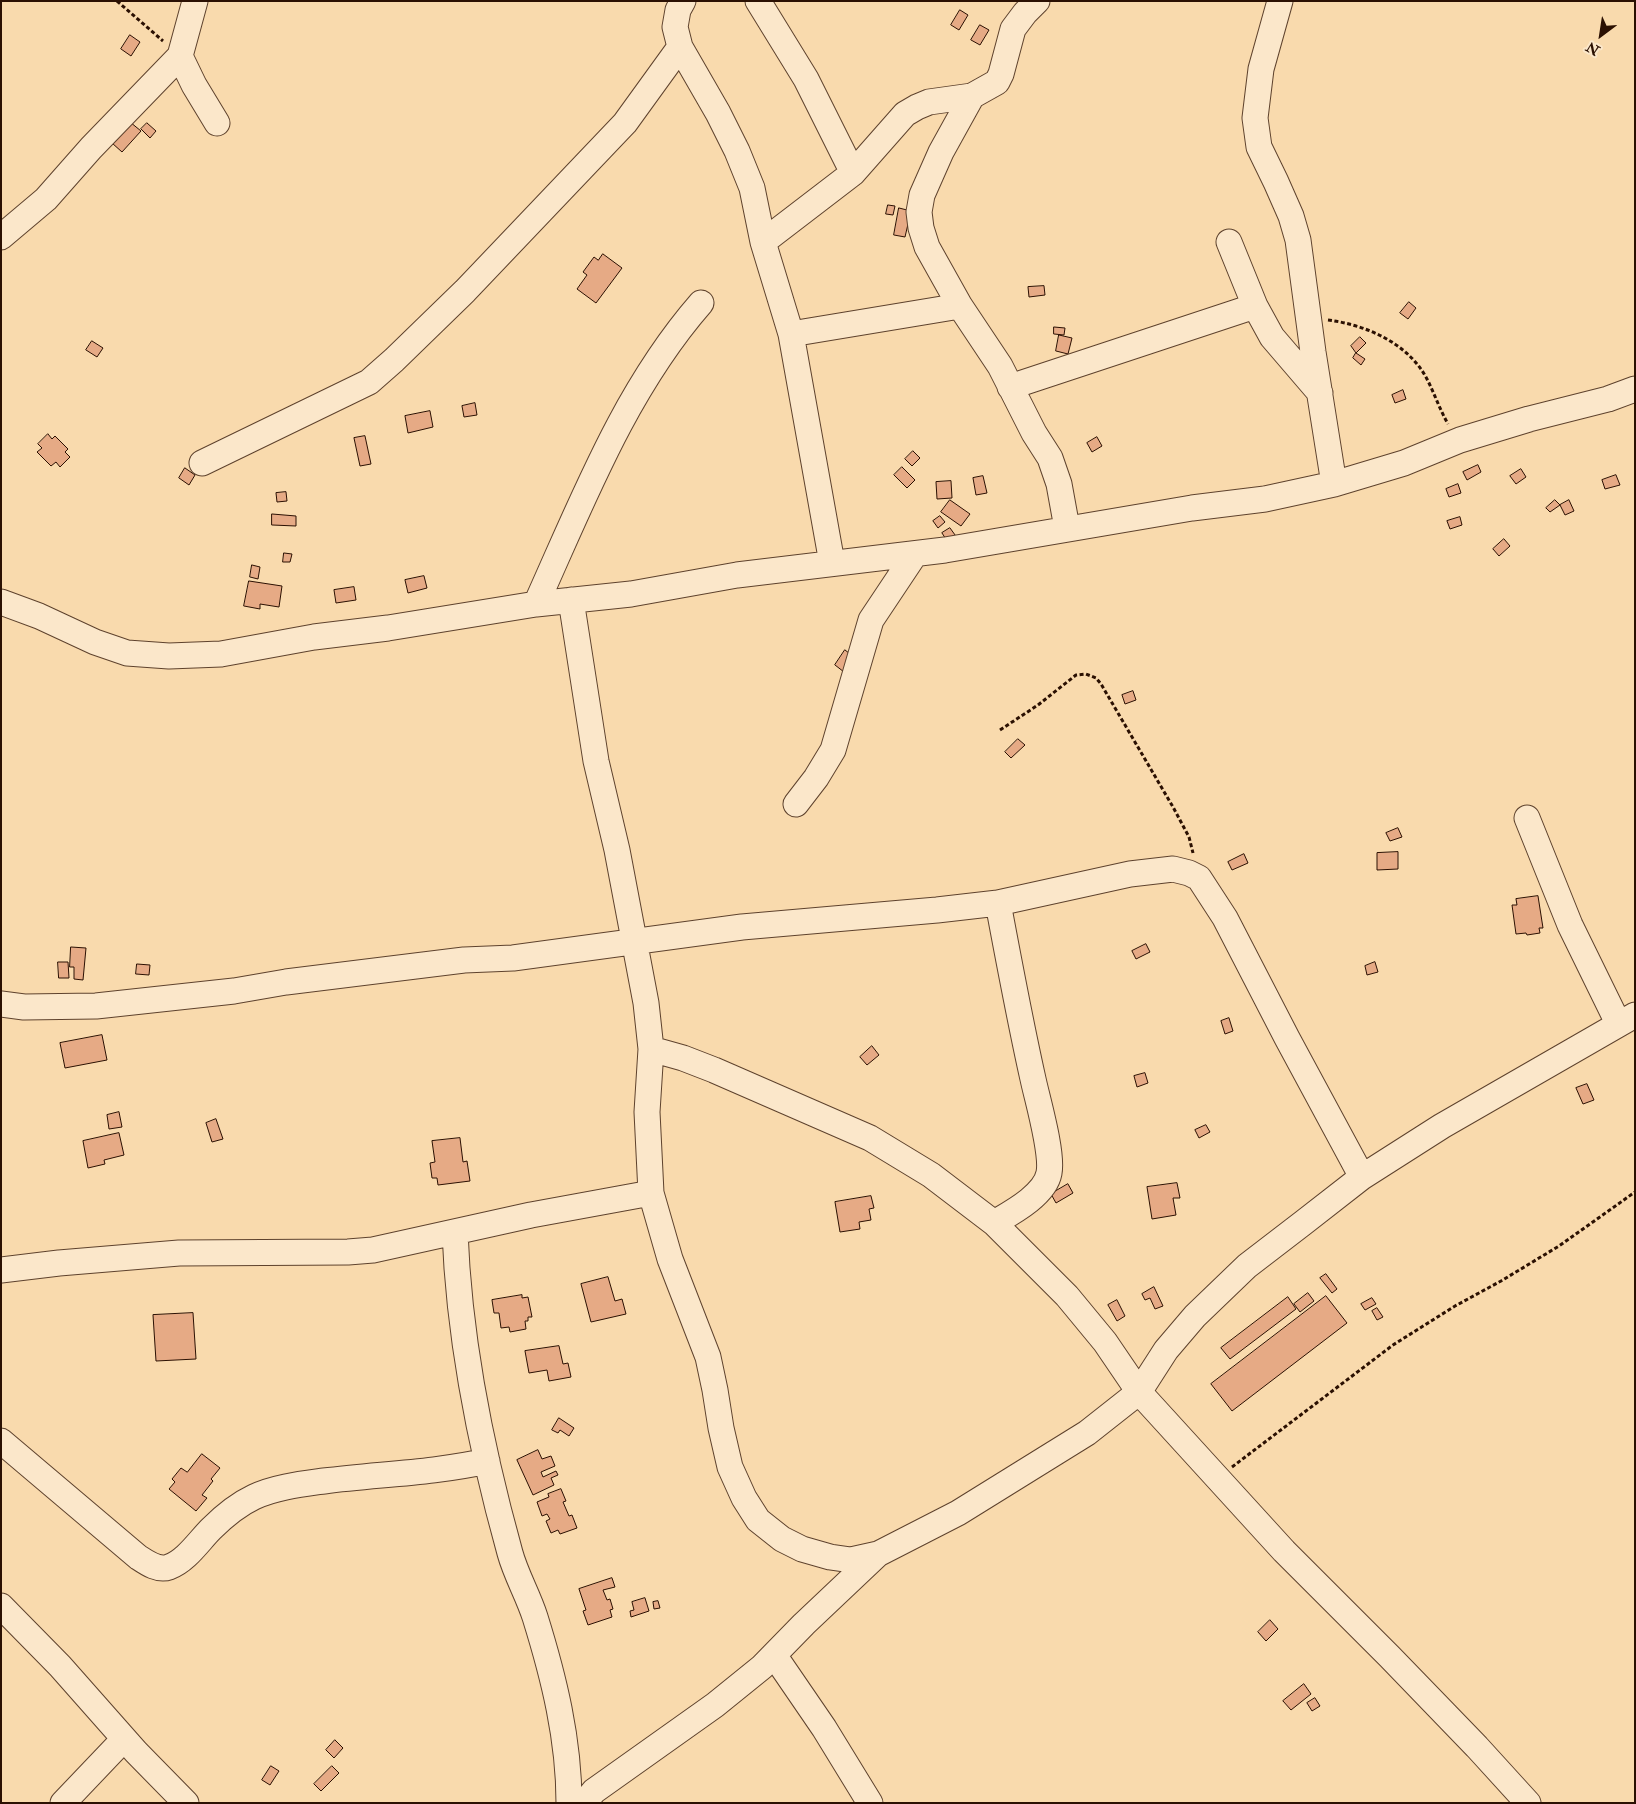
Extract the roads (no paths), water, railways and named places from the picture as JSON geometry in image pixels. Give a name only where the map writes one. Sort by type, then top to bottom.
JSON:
[{"type":"street","points":[[1,238],[46,199],[91,148],[180,56],[195,1]]},
{"type":"street","points":[[683,1],[678,10],[675,27],[680,47],[718,112],[737,150],[752,188],[763,242],[791,334],[832,563]]},
{"type":"street","points":[[758,1],[806,79],[853,172]]},
{"type":"street","points":[[763,242],[853,172],[904,114],[929,102],[972,96],[997,82],[1002,74],[1013,29],[1037,1]]},
{"type":"street","points":[[1280,1],[1261,70],[1255,118],[1259,147],[1291,216],[1298,240],[1334,484]]},
{"type":"street","points":[[202,463],[369,382],[465,291],[626,123],[680,47]]},
{"type":"street","points":[[180,56],[216,123]]},
{"type":"street","points":[[972,96],[922,195],[919,212],[921,228],[927,248],[960,306],[1000,366],[1034,433],[1050,458],[1059,484],[1067,528]]},
{"type":"street","points":[[1229,242],[1255,306],[1272,336],[1320,392]]},
{"type":"street","points":[[536,604],[586,492],[631,402],[679,327],[701,303]]},
{"type":"street","points":[[791,334],[960,306]]},
{"type":"street","points":[[1010,387],[1255,306]]},
{"type":"street","points":[[1,602],[39,616],[95,642],[128,653],[169,656],[221,654],[314,637],[388,628],[536,604],[630,594],[737,574],[945,550],[1067,528],[1255,500],[1334,484],[1404,463],[1460,440],[1529,419],[1608,399],[1635,389]]},
{"type":"street","points":[[796,804],[816,778],[833,750],[871,620],[915,554]]},
{"type":"street","points":[[571,600],[596,761],[617,850],[633,943],[646,1003],[651,1049],[647,1112],[651,1193],[670,1260],[708,1357],[720,1428],[730,1467],[744,1498],[758,1520],[782,1540],[802,1549],[830,1557],[851,1560],[878,1554],[958,1513],[1087,1433],[1139,1392],[1166,1350],[1195,1316],[1247,1266],[1362,1177],[1442,1126],[1626,1019],[1570,925],[1527,818]]},
{"type":"street","points":[[1,1004],[24,1007],[96,1006],[234,991],[286,982],[464,960],[513,958],[633,943],[742,926],[998,903],[1130,874],[1173,869],[1189,872],[1199,878],[1206,887],[1229,925],[1362,1177]]},
{"type":"street","points":[[994,1224],[1025,1204],[1040,1190],[1049,1174],[1048,1152],[998,903]]},
{"type":"street","points":[[651,1049],[683,1058],[714,1070],[870,1138],[930,1176],[994,1224],[1067,1296],[1105,1342],[1139,1392],[1284,1551],[1390,1656],[1528,1803]]},
{"type":"street","points":[[1,1270],[59,1263],[179,1254],[373,1250],[530,1215],[651,1193]]},
{"type":"street","points":[[455,1232],[456,1270],[468,1363],[487,1461],[511,1556],[535,1615],[556,1689],[564,1731],[569,1775],[569,1803]]},
{"type":"street","points":[[1,1440],[138,1557],[158,1568],[168,1567],[179,1561],[230,1511],[255,1496],[281,1488],[313,1482],[421,1472],[461,1467],[487,1461]]},
{"type":"street","points":[[584,1803],[602,1786],[715,1705],[762,1667],[878,1554]]},
{"type":"street","points":[[1,1606],[60,1666],[124,1739],[186,1803]]},
{"type":"street","points":[[774,1654],[824,1728],[870,1803]]},
{"type":"street","points":[[63,1803],[124,1739]]}]
